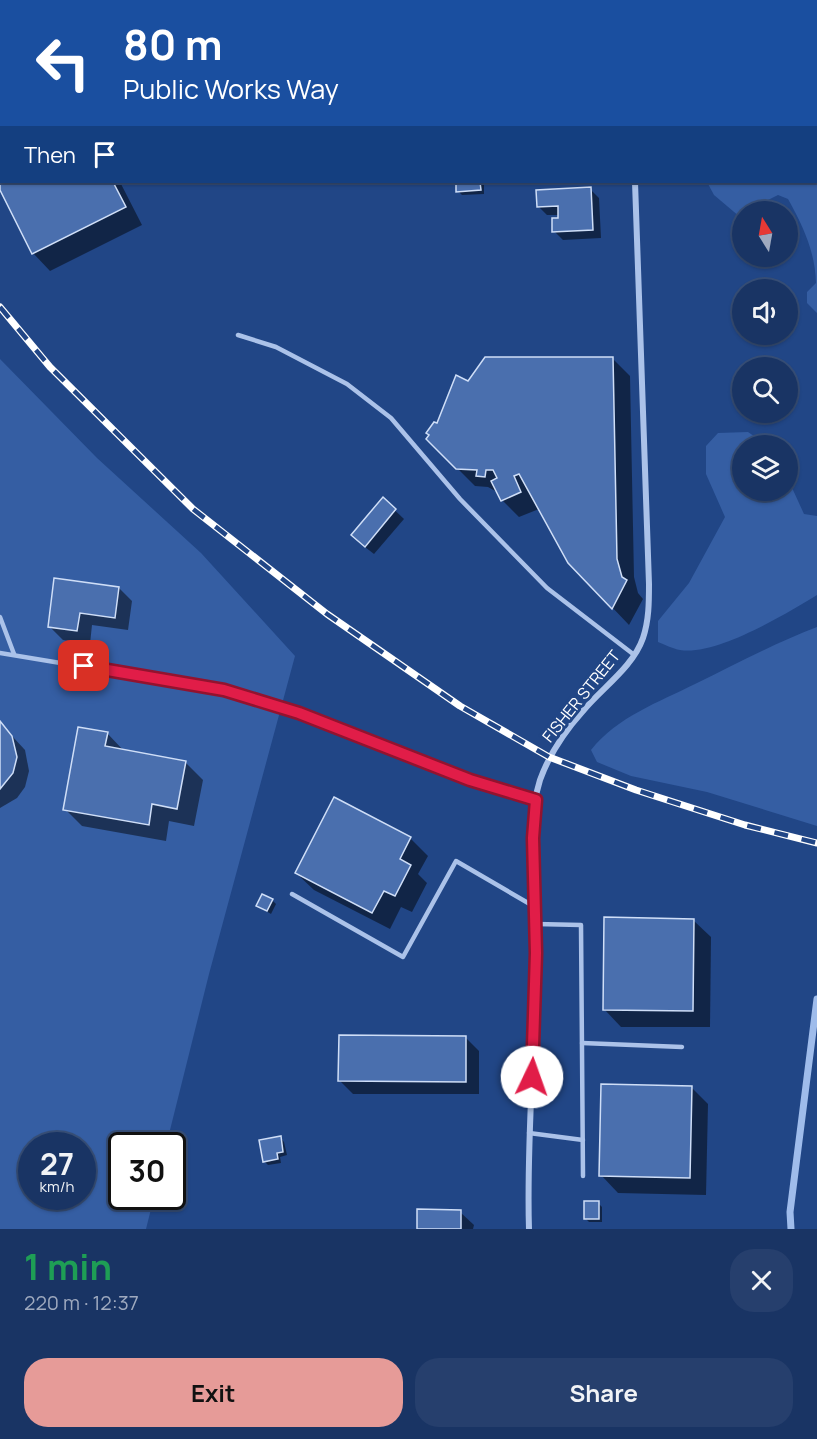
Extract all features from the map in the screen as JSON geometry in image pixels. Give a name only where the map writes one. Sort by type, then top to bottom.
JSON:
[{"type":"street","name":"FISHER STREET","points":[[529,1229],[529,1133],[536,924],[533,838],[536,800],[549,757],[582,712],[633,654],[643,639],[648,613],[649,584],[635,183]]},
{"type":"lane","points":[[238,335],[276,347],[347,384],[391,418],[459,499],[547,588],[633,654]]},
{"type":"lane","points":[[0,617],[14,654]]},
{"type":"lane","points":[[0,653],[224,690],[299,713],[470,780],[536,800]]},
{"type":"lane","points":[[292,894],[403,957],[456,861],[535,907]]},
{"type":"lane","points":[[536,924],[581,925],[583,1176]]},
{"type":"lane","points":[[582,1043],[682,1047]]},
{"type":"lane","points":[[529,1133],[583,1140]]},
{"type":"shaded area","points":[[708,183],[817,183],[817,313],[807,303],[807,292],[816,283],[815,271],[811,249],[798,219],[798,201],[789,201],[778,195],[766,201],[732,201],[732,210],[714,195]]},
{"type":"shaded area","points":[[0,359],[97,458],[201,553],[295,656],[209,974],[170,1132],[108,1132],[108,1210],[151,1210],[146,1229],[0,1229]]},
{"type":"shaded area","points":[[748,432],[752,435],[732,435],[732,501],[798,501],[804,514],[817,516],[817,595],[770,622],[731,640],[695,650],[674,649],[658,642],[658,621],[689,583],[725,517],[706,474],[706,446],[718,433]]},
{"type":"shaded area","points":[[817,627],[817,826],[707,792],[631,776],[597,762],[591,750],[601,738],[626,719],[756,654]]},
{"type":"building","points":[[0,183],[114,183],[126,207],[32,254],[0,190]]},
{"type":"building","points":[[456,183],[480,183],[481,190],[456,192]]},
{"type":"building","points":[[591,187],[593,230],[552,232],[552,218],[558,218],[558,206],[537,207],[536,190]]},
{"type":"building","points":[[485,357],[613,357],[617,559],[622,577],[627,580],[612,609],[568,563],[519,474],[514,476],[521,492],[501,501],[491,481],[497,478],[493,470],[486,470],[485,477],[476,476],[477,470],[456,469],[426,439],[429,435],[426,433],[434,422],[437,423],[456,375],[468,381]]},
{"type":"building","points":[[383,497],[396,509],[365,547],[351,535]]},
{"type":"building","points":[[54,578],[119,587],[115,618],[80,613],[77,631],[48,627]]},
{"type":"building","points":[[0,721],[12,736],[17,757],[13,773],[0,789]]},
{"type":"building","points":[[78,727],[108,732],[105,746],[186,761],[177,809],[152,804],[149,825],[63,810]]},
{"type":"building","points":[[334,797],[411,837],[400,859],[411,865],[395,896],[384,891],[372,913],[295,873]]},
{"type":"building","points":[[262,894],[273,899],[267,911],[256,906]]},
{"type":"building","points":[[604,917],[694,919],[693,1011],[603,1010]]},
{"type":"building","points":[[339,1035],[466,1036],[466,1082],[338,1081]]},
{"type":"building","points":[[601,1084],[692,1086],[690,1178],[599,1176]]},
{"type":"building","points":[[281,1136],[283,1152],[277,1153],[278,1159],[263,1162],[259,1140]]},
{"type":"building","points":[[584,1201],[599,1201],[599,1219],[584,1219]]},
{"type":"building","points":[[417,1209],[461,1210],[461,1229],[417,1229]]},
{"type":"waterway","points":[[791,1229],[790,1212],[817,999]]},
{"type":"railway","points":[[0,307],[50,367],[193,509],[327,614],[460,706],[549,757],[636,790],[745,825],[817,843]]},
{"type":"route","points":[[84,666],[224,690],[299,713],[470,780],[536,800],[533,838],[536,953],[532,1077]]}]
